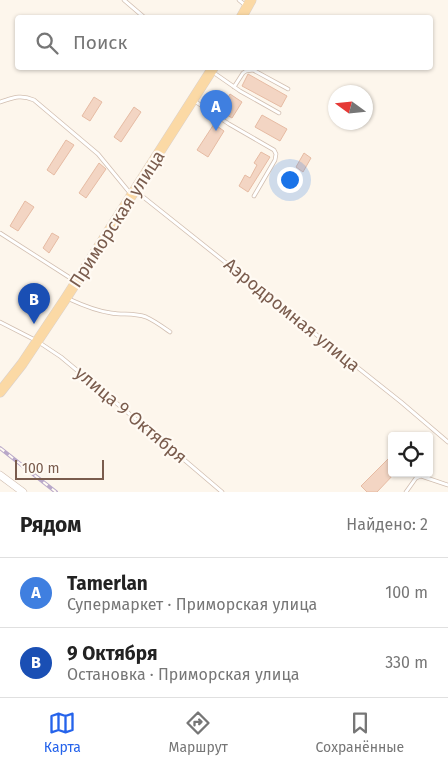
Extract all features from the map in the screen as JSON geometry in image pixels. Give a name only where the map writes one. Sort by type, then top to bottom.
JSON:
[{"type":"main road","points":[[242,15],[246,2]]},
{"type":"main road","name":"Приморская улица","points":[[0,392],[38,341],[66,298],[193,100],[209,70]]},
{"type":"street","points":[[0,475],[23,492]]},
{"type":"lane","points":[[124,0],[142,15]]},
{"type":"lane","points":[[211,70],[234,87],[279,113]]},
{"type":"lane","points":[[234,87],[243,73],[253,70],[288,89]]},
{"type":"lane","name":"Аэродромная улица","points":[[0,102],[27,96],[34,100],[98,154],[133,193],[401,402],[448,442]]},
{"type":"lane","points":[[193,100],[229,124],[274,150],[276,154],[275,160],[254,196]]},
{"type":"lane","points":[[0,233],[76,281]]},
{"type":"lane","points":[[66,298],[97,310],[139,315],[148,318],[170,332]]},
{"type":"lane","name":"улица 9 Октября","points":[[0,322],[38,341],[61,357],[222,492]]},
{"type":"lane","points":[[406,492],[416,478],[420,476],[448,484]]},
{"type":"building","points":[[248,74],[287,96],[281,107],[242,86]]},
{"type":"building","points":[[230,94],[242,102],[232,118],[220,111]]},
{"type":"building","points":[[94,97],[102,102],[90,121],[82,116]]},
{"type":"building","points":[[134,107],[141,112],[121,142],[114,137]]},
{"type":"building","points":[[262,115],[287,129],[280,141],[255,127]]},
{"type":"building","points":[[214,124],[224,131],[208,157],[197,150]]},
{"type":"building","points":[[66,140],[74,145],[54,175],[47,170]]},
{"type":"building","points":[[261,152],[270,157],[248,192],[239,186],[245,175],[250,178],[257,165],[254,163]]},
{"type":"building","points":[[304,153],[311,158],[303,172],[296,167]]},
{"type":"building","points":[[99,163],[106,169],[86,198],[79,193]]},
{"type":"building","points":[[25,201],[34,207],[18,231],[10,226]]},
{"type":"building","points":[[52,233],[59,237],[49,253],[43,248]]},
{"type":"building","points":[[388,459],[388,477],[391,477],[377,492],[367,492],[361,486]]},
{"type":"railway","points":[[0,448],[56,492]]},
{"type":"place","name":"Tamerlan","points":[[216,131]]},
{"type":"place","name":"9 Октября","points":[[34,324]]}]
